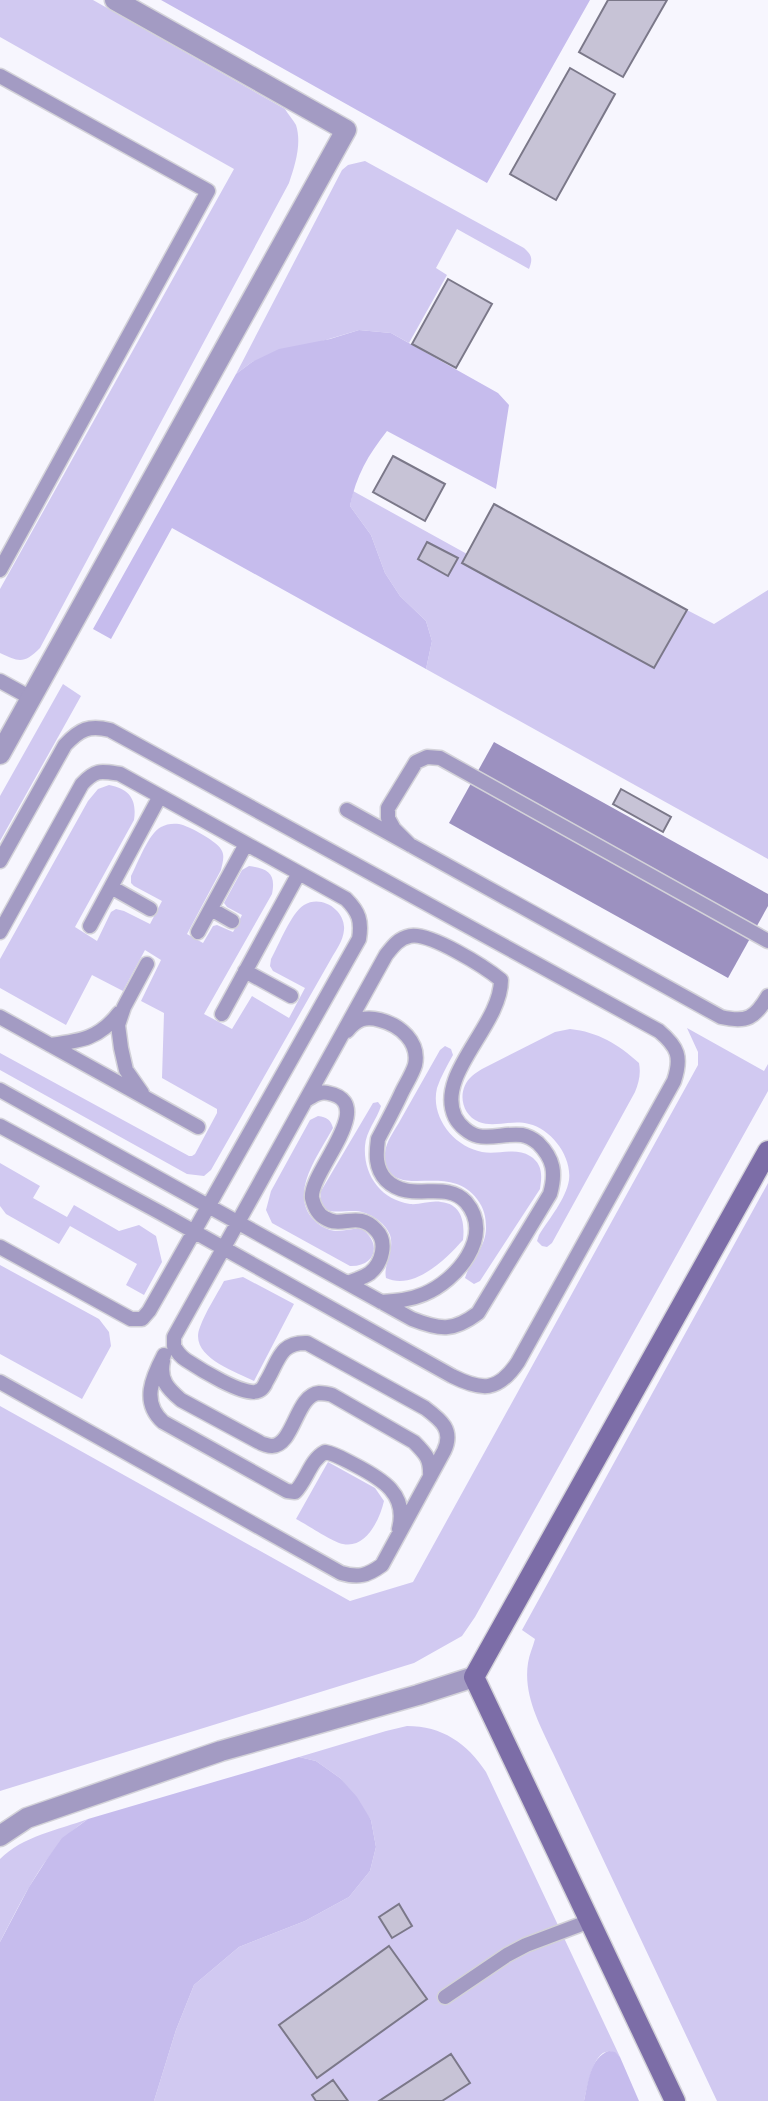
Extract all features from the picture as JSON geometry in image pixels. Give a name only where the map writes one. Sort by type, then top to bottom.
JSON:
[{"type":"street","points":[[0,754],[346,130],[115,0]]},
{"type":"street","points":[[0,1836],[27,1818],[221,1751],[474,1677],[768,1151]]},
{"type":"street","points":[[474,1677],[675,2101]]},
{"type":"lane","points":[[0,76],[208,191],[0,570]]},
{"type":"lane","points":[[0,681],[31,698]]},
{"type":"lane","points":[[0,861],[65,745],[84,729],[95,726],[110,730],[659,1031],[671,1041],[679,1067],[510,1375],[500,1383],[479,1387],[460,1380],[0,1126]]},
{"type":"lane","points":[[410,845],[394,829],[388,818],[388,808],[416,762],[427,757],[440,758],[768,941]]},
{"type":"lane","points":[[0,932],[82,784],[92,774],[102,771],[120,774],[346,899],[357,909],[362,923],[359,939],[142,1319],[131,1319],[0,1247]]},
{"type":"lane","points":[[90,926],[160,796]]},
{"type":"lane","points":[[347,810],[721,1017],[734,1020],[747,1018],[758,1012],[768,996]]},
{"type":"lane","points":[[198,932],[246,844]]},
{"type":"lane","points":[[222,1014],[299,873]]},
{"type":"lane","points":[[111,887],[150,909]]},
{"type":"lane","points":[[211,909],[232,921]]},
{"type":"lane","points":[[0,1090],[238,1222],[412,1319],[433,1327],[448,1328],[464,1323],[478,1313],[550,1194],[554,1180],[553,1165],[534,1140],[523,1135],[477,1136],[466,1130],[456,1118],[451,1103],[455,1079],[494,1010],[501,992],[501,980],[432,939],[411,935],[395,942],[337,1044],[306,1101],[238,1222],[164,1355],[153,1376],[151,1403],[154,1414],[163,1422],[287,1491],[295,1492],[300,1487],[318,1456],[325,1452],[380,1478],[399,1502],[402,1517],[397,1537]]},
{"type":"lane","points":[[144,1097],[126,1070],[118,1025],[147,964]]},
{"type":"lane","points":[[245,971],[291,996]]},
{"type":"lane","points":[[50,1045],[82,1041],[98,1034],[124,1007]]},
{"type":"lane","points":[[0,1017],[198,1127]]},
{"type":"lane","points":[[337,1044],[354,1022],[367,1017],[385,1021],[411,1040],[415,1065],[378,1139],[377,1165],[383,1177],[395,1188],[408,1192],[450,1193],[464,1199],[477,1226],[467,1257],[440,1286],[405,1300],[381,1302]]},
{"type":"lane","points":[[306,1101],[317,1093],[327,1092],[346,1103],[348,1114],[312,1191],[317,1212],[335,1222],[366,1221],[383,1238],[383,1250],[377,1264],[369,1273],[347,1283]]},
{"type":"lane","points":[[0,1382],[341,1573],[355,1577],[370,1574],[382,1565],[449,1441],[448,1431],[441,1419],[307,1343],[289,1345],[264,1386],[258,1392],[250,1393],[184,1359],[174,1346],[174,1337]]},
{"type":"lane","points":[[164,1355],[161,1369],[163,1381],[170,1391],[259,1442],[270,1446],[279,1444],[311,1395],[320,1392],[332,1395],[414,1442],[431,1465],[430,1477]]},
{"type":"lane","points":[[445,1997],[507,1955],[590,1921]]},
{"type":"shaded area","points":[[0,0],[93,0],[285,109],[296,125],[298,140],[289,183],[40,648],[21,660],[0,653],[0,589],[234,169],[0,37]]},
{"type":"shaded area","points":[[161,0],[590,0],[487,183]]},
{"type":"shaded area","points":[[365,161],[524,248],[531,257],[529,269],[457,229],[436,268],[447,275],[409,343],[391,333],[359,330],[252,362],[236,374],[342,170],[348,165]]},
{"type":"shaded area","points":[[359,330],[391,333],[498,393],[509,405],[496,489],[387,431],[359,475],[350,506],[371,535],[385,573],[400,596],[426,621],[432,641],[426,669],[172,528],[111,639],[93,629],[236,374],[279,349]]},
{"type":"shaded area","points":[[353,491],[467,554],[463,563],[654,668],[687,610],[714,624],[768,590],[768,859],[426,669],[432,641],[426,621],[400,596],[385,573],[371,535],[350,506]]},
{"type":"shaded area","points":[[63,684],[81,696],[0,841],[0,796]]},
{"type":"shaded area","points":[[494,742],[768,894],[768,906],[728,978],[449,823]]},
{"type":"shaded area","points":[[109,785],[122,789],[130,796],[135,813],[75,927],[97,941],[111,912],[116,909],[150,924],[162,901],[134,886],[131,876],[152,836],[165,825],[179,824],[196,831],[220,847],[223,853],[221,870],[187,934],[203,943],[213,926],[233,932],[242,915],[224,903],[242,870],[249,866],[256,867],[272,877],[272,894],[204,1014],[232,1029],[252,996],[289,1018],[305,988],[273,971],[270,966],[290,922],[304,905],[318,902],[332,906],[344,923],[339,945],[211,1170],[204,1176],[187,1174],[0,1070],[0,1053],[189,1156],[195,1154],[217,1113],[217,1109],[162,1078],[164,1013],[141,1001],[161,960],[145,950],[123,991],[92,975],[66,1025],[0,988],[0,959],[88,801],[98,789]]},
{"type":"shaded area","points":[[687,1028],[764,1071],[768,1064],[768,1091],[462,1636],[414,1663],[0,1791],[0,1406],[350,1601],[413,1582],[698,1065],[698,1052]]},
{"type":"shaded area","points":[[570,1029],[599,1036],[623,1050],[639,1063],[640,1074],[635,1092],[547,1247],[537,1241],[567,1187],[569,1171],[563,1153],[545,1131],[537,1127],[523,1123],[479,1122],[464,1107],[463,1094],[467,1081],[482,1069],[555,1032]]},
{"type":"shaded area","points":[[445,1046],[451,1049],[453,1055],[437,1088],[436,1099],[437,1110],[446,1129],[472,1149],[488,1153],[525,1153],[534,1159],[541,1171],[540,1189],[480,1281],[474,1284],[465,1278],[483,1242],[486,1228],[484,1213],[477,1199],[466,1188],[453,1183],[401,1179],[392,1175],[385,1159],[391,1136]]},
{"type":"shaded area","points":[[378,1102],[381,1106],[365,1146],[367,1167],[376,1184],[382,1192],[400,1202],[437,1202],[454,1206],[461,1215],[463,1227],[463,1240],[456,1248],[429,1271],[407,1280],[386,1278],[391,1241],[388,1230],[380,1222],[361,1212],[331,1211],[322,1206],[321,1200],[321,1191],[373,1103]]},
{"type":"shaded area","points":[[318,1116],[328,1119],[333,1128],[308,1174],[304,1198],[307,1210],[316,1222],[328,1229],[362,1229],[374,1247],[366,1263],[350,1266],[272,1223],[266,1210],[271,1191],[310,1120]]},
{"type":"shaded area","points":[[0,1163],[40,1186],[33,1198],[67,1217],[74,1205],[119,1231],[139,1225],[156,1236],[162,1262],[144,1295],[126,1285],[137,1264],[70,1226],[59,1244],[6,1214],[0,1206]]},
{"type":"shaded area","points":[[768,1183],[768,2101],[717,2101],[538,1721],[530,1698],[527,1675],[535,1639],[522,1630]]},
{"type":"shaded area","points":[[0,1265],[99,1319],[109,1332],[111,1346],[82,1399],[0,1354]]},
{"type":"shaded area","points":[[243,1277],[294,1304],[254,1381],[215,1361],[201,1346],[198,1337],[202,1321],[224,1281]]},
{"type":"shaded area","points":[[328,1462],[375,1488],[384,1501],[371,1531],[359,1542],[339,1543],[296,1519]]},
{"type":"shaded area","points":[[407,1726],[431,1729],[452,1738],[471,1753],[486,1772],[620,2057],[604,2052],[599,2057],[584,2101],[154,2101],[194,1985],[239,1947],[305,1921],[349,1897],[370,1871],[376,1847],[371,1820],[340,1778],[316,1761],[299,1757]]},
{"type":"shaded area","points":[[299,1757],[316,1761],[340,1778],[371,1820],[376,1847],[370,1871],[349,1897],[305,1921],[239,1947],[194,1985],[154,2101],[0,2101],[0,1942],[29,1887],[62,1838],[88,1819]]},
{"type":"shaded area","points":[[88,1819],[47,1859],[0,1942],[0,1859],[30,1839]]},
{"type":"shaded area","points":[[609,2051],[620,2057],[639,2101],[584,2101],[594,2065]]},
{"type":"building","points":[[608,0],[667,0],[623,77],[579,52]]},
{"type":"building","points":[[570,68],[615,94],[556,200],[510,174]]},
{"type":"building","points":[[448,279],[492,304],[456,368],[412,344]]},
{"type":"building","points":[[393,456],[445,484],[425,521],[373,492]]},
{"type":"building","points":[[494,504],[687,610],[654,668],[462,563]]},
{"type":"building","points":[[427,542],[458,558],[448,576],[418,559]]},
{"type":"building","points":[[621,789],[671,817],[663,832],[613,804]]},
{"type":"building","points":[[399,1904],[412,1926],[392,1938],[379,1917]]},
{"type":"building","points":[[389,1946],[427,1999],[317,2078],[279,2025]]},
{"type":"building","points":[[451,2054],[470,2083],[442,2101],[379,2101]]},
{"type":"building","points":[[333,2080],[348,2101],[316,2101],[312,2095]]}]
